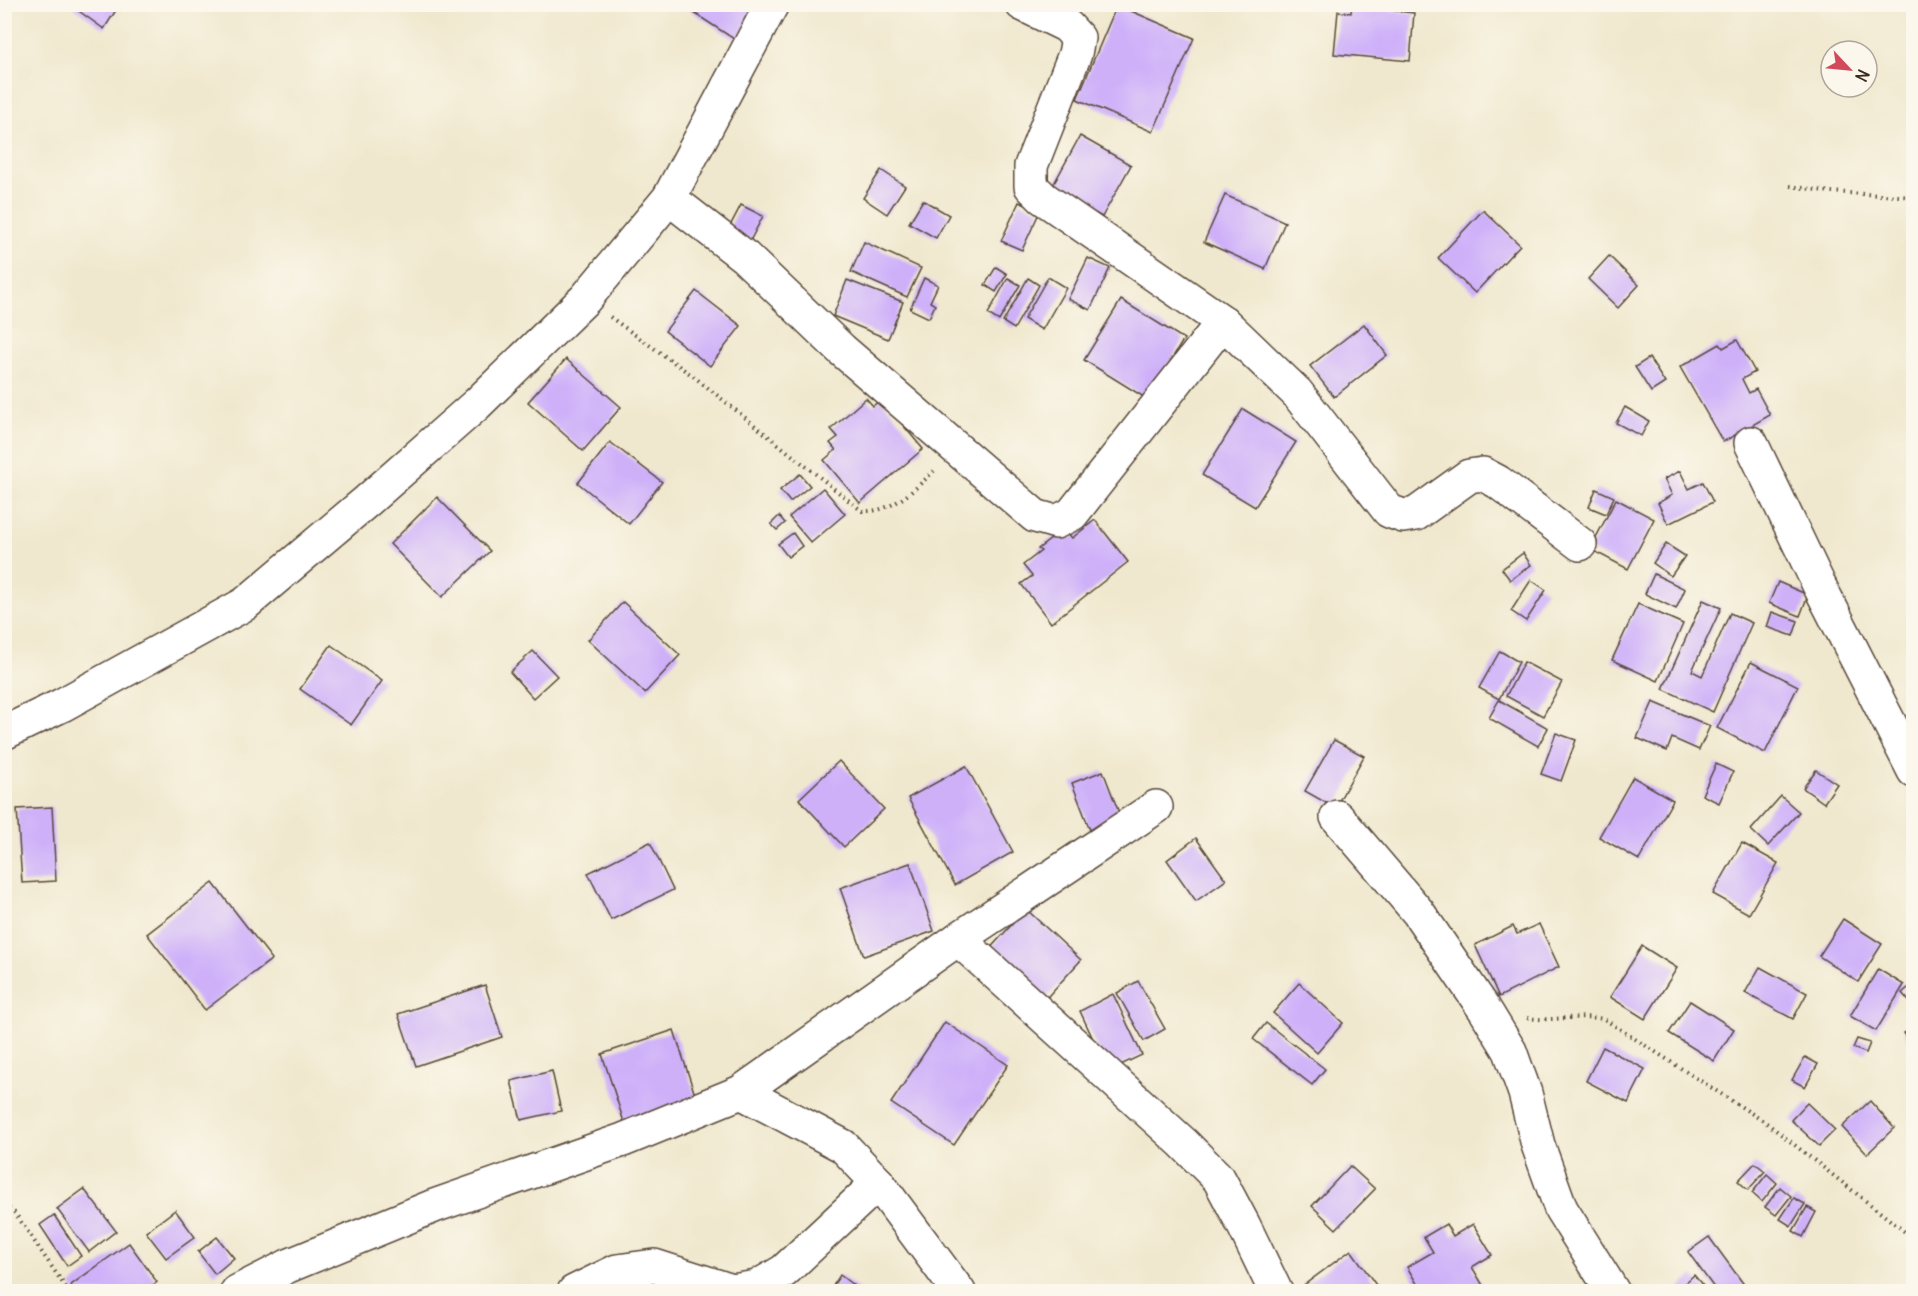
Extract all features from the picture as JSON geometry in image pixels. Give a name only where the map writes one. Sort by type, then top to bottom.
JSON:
[{"type":"street","points":[[4,733],[62,705],[245,604],[368,501],[477,404],[585,299],[669,198],[772,4]]},
{"type":"street","points":[[1022,4],[1067,26],[1077,38],[1075,54],[1031,166],[1031,186],[1043,198],[1223,322],[1297,393],[1389,511],[1403,516],[1416,514],[1468,476],[1483,474],[1498,482],[1580,544]]},
{"type":"street","points":[[669,198],[745,257],[842,350],[1035,516],[1056,522],[1072,514],[1223,322]]},
{"type":"street","points":[[1751,442],[1820,587],[1914,771]]},
{"type":"street","points":[[237,1292],[288,1266],[434,1206],[623,1140],[741,1092],[958,939],[1156,807]]},
{"type":"street","points":[[1337,817],[1418,912],[1510,1051],[1525,1093],[1538,1145],[1561,1209],[1613,1292]]},
{"type":"street","points":[[958,939],[1183,1143],[1219,1179],[1276,1292]]},
{"type":"street","points":[[741,1092],[843,1146],[878,1183],[959,1292]]},
{"type":"street","points":[[574,1292],[617,1271],[654,1266],[732,1291],[757,1287],[784,1271],[878,1183]]},
{"type":"path","points":[[1790,186],[1831,192],[1914,197]]},
{"type":"path","points":[[585,299],[693,376],[862,511],[883,509],[907,496],[957,448]]},
{"type":"path","points":[[1485,1010],[1543,1020],[1589,1016],[1604,1019],[1768,1124],[1914,1239]]},
{"type":"path","points":[[4,1205],[15,1213],[69,1292]]},
{"type":"building","points":[[69,4],[120,4],[104,29]]},
{"type":"building","points":[[695,4],[742,4],[755,12],[737,41],[691,11]]},
{"type":"building","points":[[1352,4],[1391,4],[1390,10],[1414,13],[1410,61],[1334,54],[1338,11],[1351,13]]},
{"type":"building","points":[[1117,5],[1194,38],[1153,132],[1077,99]]},
{"type":"building","points":[[1080,136],[1131,165],[1102,217],[1051,189]]},
{"type":"building","points":[[881,170],[905,186],[887,214],[863,198]]},
{"type":"building","points":[[1225,195],[1285,222],[1265,269],[1204,242]]},
{"type":"building","points":[[923,200],[949,215],[936,238],[909,223]]},
{"type":"building","points":[[1019,202],[1040,211],[1022,250],[1001,241]]},
{"type":"building","points":[[741,205],[763,216],[750,241],[728,230]]},
{"type":"building","points":[[1483,210],[1520,245],[1475,293],[1438,258]]},
{"type":"building","points":[[864,242],[921,268],[907,297],[851,272]]},
{"type":"building","points":[[1609,256],[1639,285],[1618,308],[1588,279]]},
{"type":"building","points":[[1088,258],[1110,268],[1090,310],[1068,299]]},
{"type":"building","points":[[996,267],[1007,274],[996,292],[985,285]]},
{"type":"building","points":[[1048,277],[1066,288],[1042,330],[1024,319]]},
{"type":"building","points":[[924,278],[938,285],[930,302],[935,305],[929,318],[910,309]]},
{"type":"building","points":[[1008,278],[1020,285],[999,321],[988,314]]},
{"type":"building","points":[[1028,278],[1039,285],[1014,329],[1003,322]]},
{"type":"building","points":[[847,280],[903,302],[888,339],[833,316]]},
{"type":"building","points":[[696,291],[741,326],[710,366],[665,331]]},
{"type":"building","points":[[1121,300],[1184,339],[1147,399],[1084,360]]},
{"type":"building","points":[[1364,324],[1387,355],[1334,397],[1310,366]]},
{"type":"building","points":[[1737,340],[1755,372],[1742,379],[1749,393],[1756,389],[1770,415],[1723,442],[1680,367],[1720,344],[1723,348]]},
{"type":"building","points":[[1649,358],[1665,383],[1651,392],[1635,367]]},
{"type":"building","points":[[566,359],[621,407],[583,451],[528,402]]},
{"type":"building","points":[[866,398],[873,406],[881,399],[923,449],[860,503],[824,460],[836,450],[830,443],[838,437],[831,429]]},
{"type":"building","points":[[1625,407],[1649,421],[1641,436],[1616,423]]},
{"type":"building","points":[[1243,409],[1296,442],[1255,507],[1202,475]]},
{"type":"building","points":[[610,442],[662,482],[629,524],[578,483]]},
{"type":"building","points":[[1680,471],[1689,489],[1703,482],[1713,502],[1668,524],[1658,503],[1672,495],[1664,479]]},
{"type":"building","points":[[800,474],[810,486],[790,502],[780,490]]},
{"type":"building","points":[[823,488],[845,514],[811,543],[789,517]]},
{"type":"building","points":[[1596,489],[1614,497],[1606,514],[1589,507]]},
{"type":"building","points":[[437,497],[490,551],[442,597],[390,544]]},
{"type":"building","points":[[1616,499],[1654,519],[1628,569],[1590,549]]},
{"type":"building","points":[[779,516],[785,523],[777,530],[771,524]]},
{"type":"building","points":[[1095,520],[1128,562],[1051,623],[1021,584],[1032,576],[1023,565],[1041,551],[1038,549],[1064,529],[1072,538]]},
{"type":"building","points":[[793,533],[802,546],[788,557],[778,544]]},
{"type":"building","points":[[1666,544],[1685,556],[1671,576],[1653,563]]},
{"type":"building","points":[[1523,553],[1531,565],[1510,580],[1502,569]]},
{"type":"building","points":[[1654,574],[1685,589],[1676,609],[1645,594]]},
{"type":"building","points":[[1531,580],[1546,590],[1526,621],[1511,611]]},
{"type":"building","points":[[1778,582],[1808,595],[1800,616],[1769,603]]},
{"type":"building","points":[[1703,600],[1721,608],[1692,671],[1702,676],[1730,613],[1752,623],[1713,712],[1663,689]]},
{"type":"building","points":[[623,602],[680,655],[645,693],[588,640]]},
{"type":"building","points":[[1638,604],[1683,624],[1658,681],[1612,660]]},
{"type":"building","points":[[1772,612],[1798,621],[1793,636],[1767,627]]},
{"type":"building","points":[[331,645],[382,681],[351,725],[300,689]]},
{"type":"building","points":[[533,651],[557,676],[533,698],[510,672]]},
{"type":"building","points":[[1500,651],[1519,662],[1499,699],[1479,688]]},
{"type":"building","points":[[1524,662],[1562,682],[1543,716],[1506,696]]},
{"type":"building","points":[[1751,662],[1798,686],[1765,753],[1717,728]]},
{"type":"building","points":[[1499,700],[1548,728],[1538,746],[1489,718]]},
{"type":"building","points":[[1653,702],[1710,726],[1699,750],[1672,738],[1667,751],[1637,738]]},
{"type":"building","points":[[1556,733],[1576,740],[1561,781],[1541,774]]},
{"type":"building","points":[[1334,740],[1364,756],[1335,808],[1305,791]]},
{"type":"building","points":[[839,761],[884,809],[844,847],[799,799]]},
{"type":"building","points":[[1716,764],[1733,772],[1719,803],[1702,795]]},
{"type":"building","points":[[966,766],[1013,852],[955,885],[908,798]]},
{"type":"building","points":[[1816,770],[1837,784],[1824,803],[1803,788]]},
{"type":"building","points":[[1103,771],[1121,818],[1090,830],[1072,783]]},
{"type":"building","points":[[1633,777],[1673,800],[1639,860],[1599,837]]},
{"type":"building","points":[[1781,796],[1799,812],[1768,846],[1751,830]]},
{"type":"building","points":[[52,807],[56,881],[22,883],[17,809]]},
{"type":"building","points":[[1196,838],[1226,880],[1196,901],[1167,860]]},
{"type":"building","points":[[650,842],[673,890],[611,920],[588,873]]},
{"type":"building","points":[[1742,843],[1778,863],[1749,914],[1713,894]]},
{"type":"building","points":[[910,863],[934,931],[864,956],[840,888]]},
{"type":"building","points":[[213,883],[272,959],[205,1010],[147,934]]},
{"type":"building","points":[[1026,909],[1081,960],[1040,1005],[985,954]]},
{"type":"building","points":[[1843,919],[1882,944],[1858,982],[1819,956]]},
{"type":"building","points":[[1539,924],[1559,967],[1499,997],[1475,945],[1513,926],[1517,934]]},
{"type":"building","points":[[1642,946],[1677,968],[1645,1019],[1610,997]]},
{"type":"building","points":[[1760,967],[1807,993],[1793,1019],[1745,993]]},
{"type":"building","points":[[1878,969],[1904,985],[1876,1031],[1850,1016]]},
{"type":"building","points":[[1138,981],[1165,1029],[1144,1041],[1117,993]]},
{"type":"building","points":[[1299,983],[1343,1023],[1317,1053],[1273,1013]]},
{"type":"building","points":[[1914,983],[1914,1007],[1902,993]]},
{"type":"building","points":[[485,985],[502,1037],[416,1066],[398,1014]]},
{"type":"building","points":[[1113,994],[1142,1055],[1108,1071],[1080,1011]]},
{"type":"building","points":[[1690,1001],[1734,1029],[1714,1061],[1669,1033]]},
{"type":"building","points":[[945,1022],[1008,1065],[954,1145],[891,1103]]},
{"type":"building","points":[[1266,1023],[1325,1069],[1312,1085],[1253,1039]]},
{"type":"building","points":[[1914,1028],[1914,1048],[1904,1033]]},
{"type":"building","points":[[674,1030],[696,1098],[624,1122],[602,1054]]},
{"type":"building","points":[[1857,1039],[1870,1043],[1866,1053],[1853,1048]]},
{"type":"building","points":[[1603,1047],[1645,1069],[1628,1103],[1586,1081]]},
{"type":"building","points":[[1805,1057],[1818,1064],[1805,1087],[1792,1080]]},
{"type":"building","points":[[552,1071],[561,1111],[521,1120],[511,1081]]},
{"type":"building","points":[[1870,1101],[1894,1128],[1867,1154],[1842,1127]]},
{"type":"building","points":[[1807,1103],[1835,1130],[1819,1146],[1791,1120]]},
{"type":"building","points":[[1755,1163],[1765,1171],[1748,1190],[1738,1181]]},
{"type":"building","points":[[1350,1166],[1375,1189],[1336,1229],[1312,1206]]},
{"type":"building","points":[[1767,1174],[1777,1183],[1762,1202],[1752,1193]]},
{"type":"building","points":[[1780,1187],[1791,1196],[1776,1215],[1765,1207]]},
{"type":"building","points":[[84,1189],[116,1231],[89,1252],[57,1209]]},
{"type":"building","points":[[1794,1198],[1805,1204],[1791,1226],[1780,1219]]},
{"type":"building","points":[[1807,1207],[1816,1212],[1803,1237],[1793,1231]]},
{"type":"building","points":[[175,1210],[195,1237],[166,1258],[146,1232]]},
{"type":"building","points":[[54,1215],[81,1256],[67,1266],[40,1225]]},
{"type":"building","points":[[1446,1224],[1453,1236],[1473,1224],[1492,1255],[1472,1267],[1484,1287],[1476,1292],[1422,1292],[1407,1267],[1433,1252],[1424,1237]]},
{"type":"building","points":[[217,1237],[234,1258],[215,1274],[198,1252]]},
{"type":"building","points":[[1709,1237],[1745,1286],[1738,1292],[1717,1292],[1688,1252]]},
{"type":"building","points":[[129,1243],[157,1282],[144,1292],[75,1292],[71,1285]]},
{"type":"building","points":[[1351,1250],[1381,1292],[1302,1292],[1300,1288]]},
{"type":"building","points":[[840,1275],[862,1292],[829,1292]]},
{"type":"building","points":[[1694,1275],[1708,1292],[1675,1292]]}]
